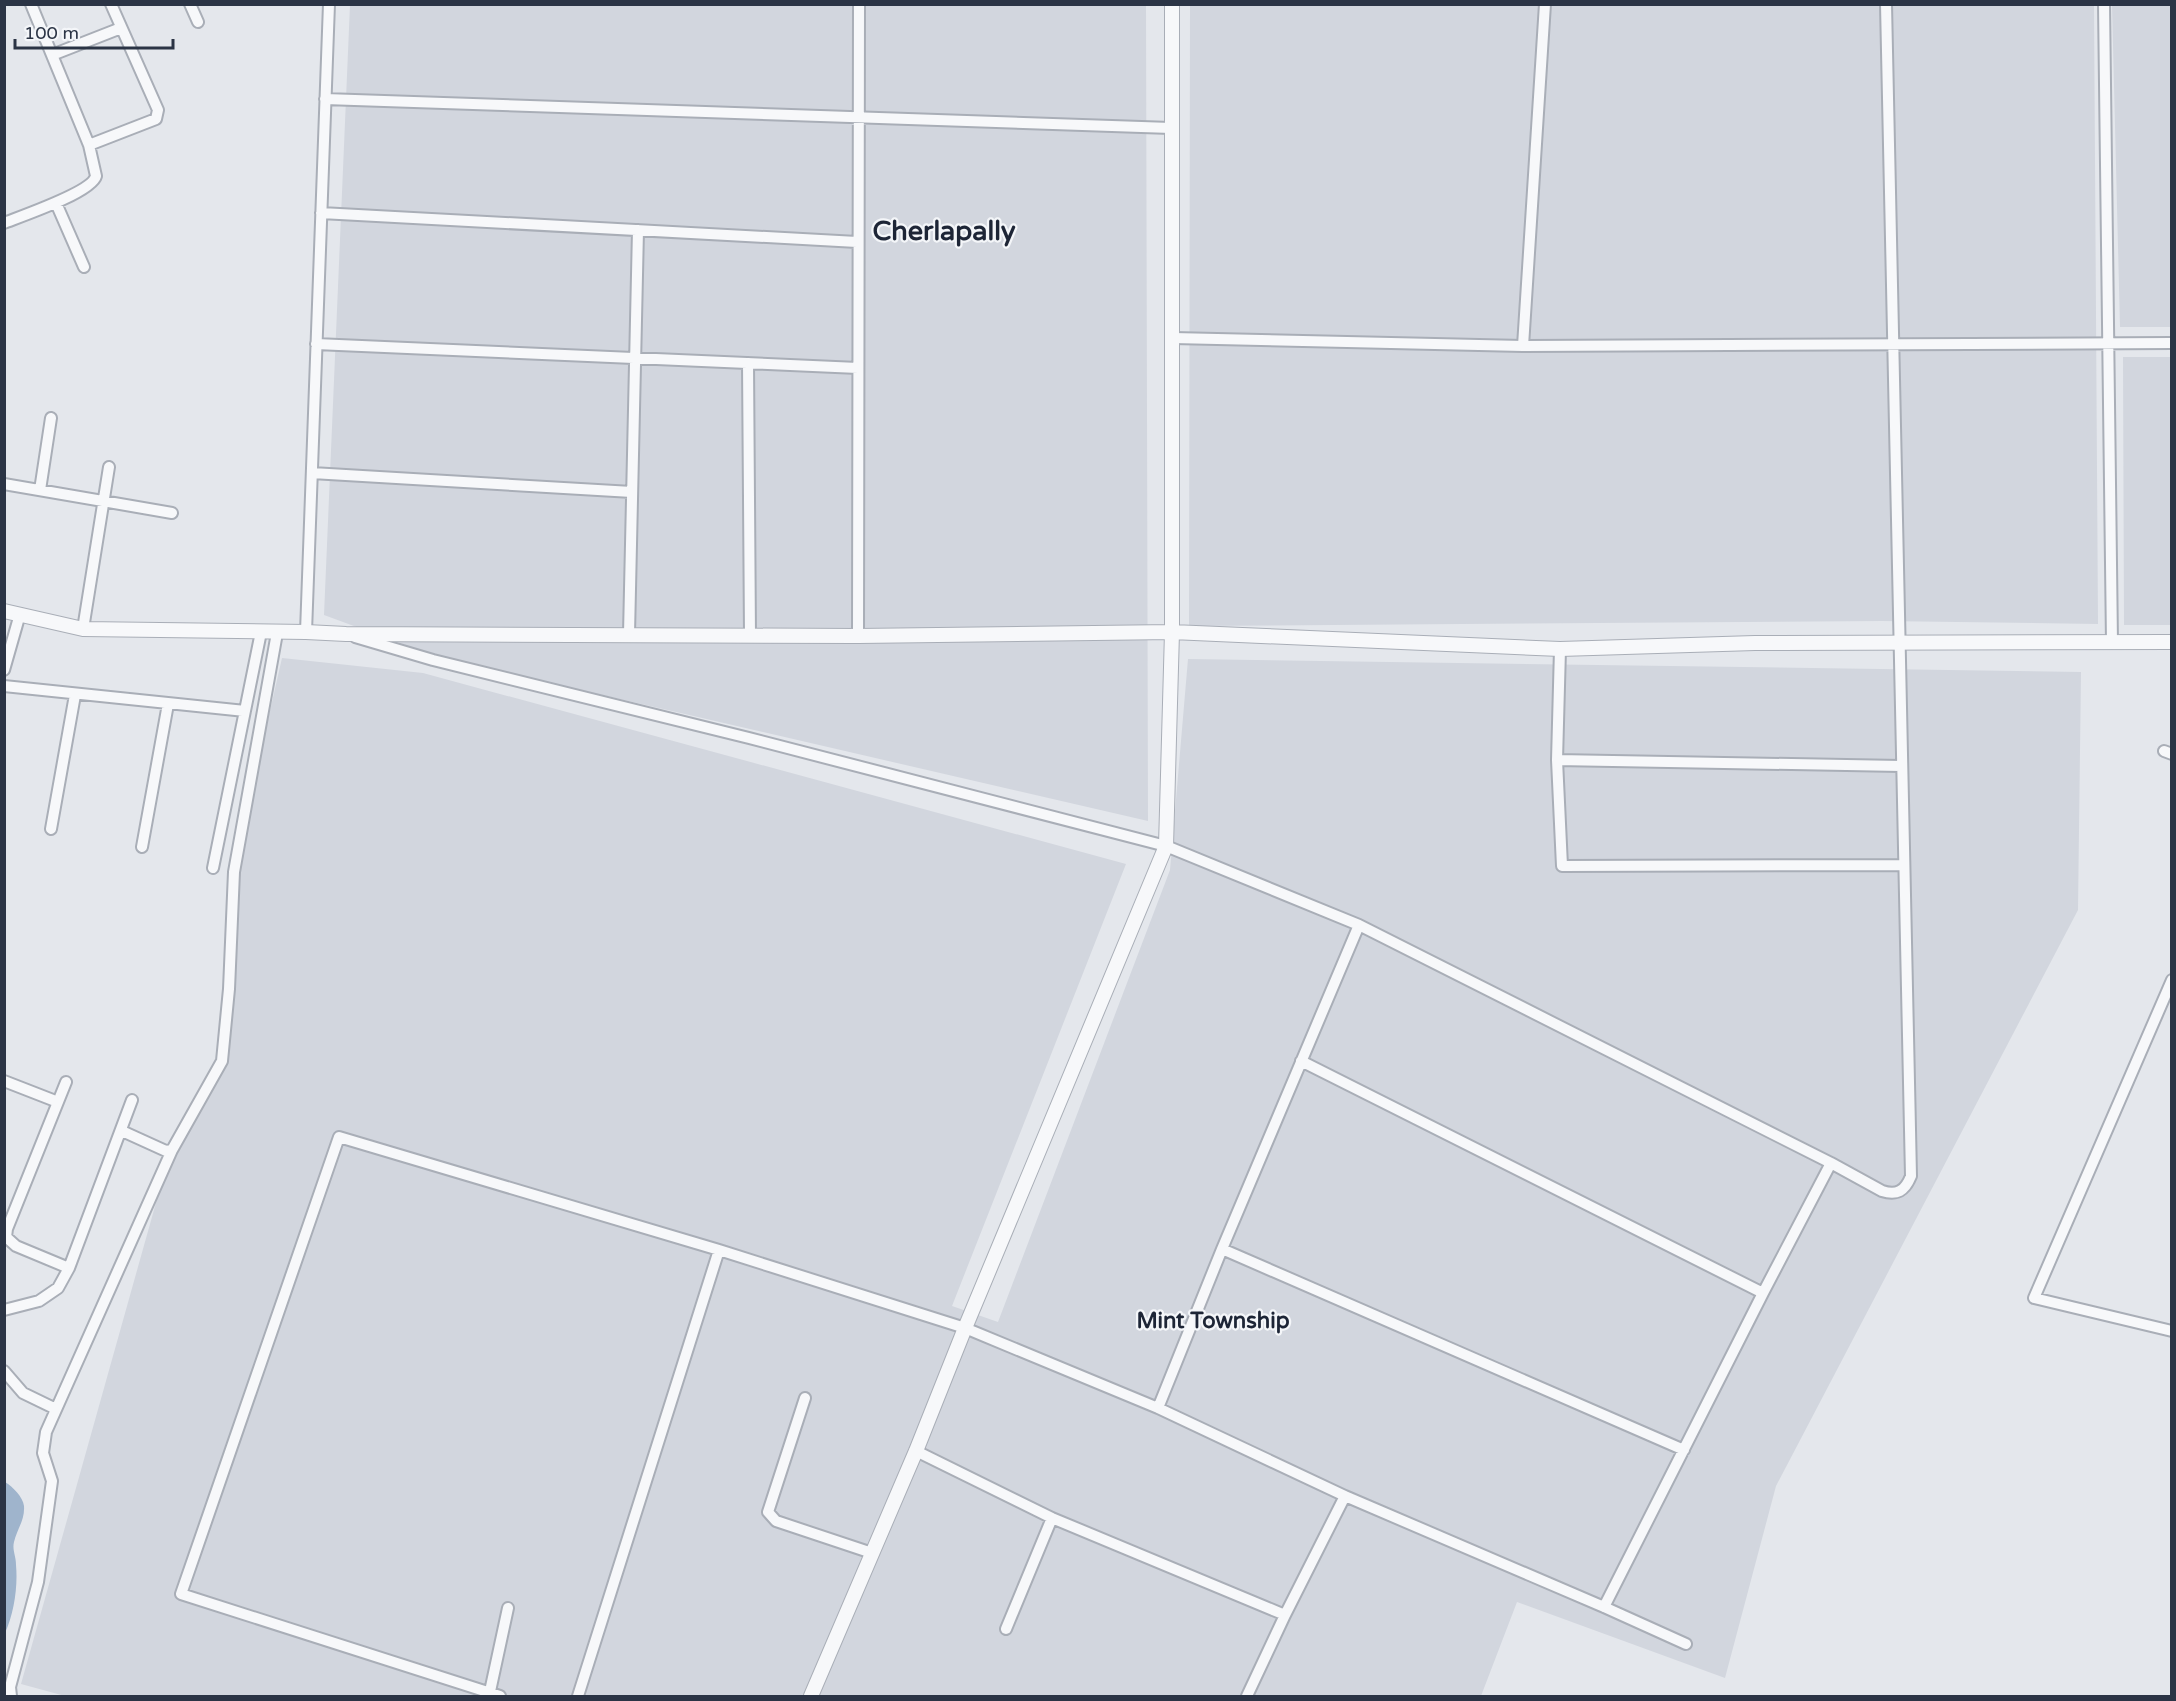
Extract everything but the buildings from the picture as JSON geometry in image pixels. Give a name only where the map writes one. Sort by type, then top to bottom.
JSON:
[{"type":"street","points":[[4,223],[56,203],[91,185],[96,176],[88,145],[32,4]]},
{"type":"street","points":[[88,145],[156,119],[158,116],[158,110],[111,4]]},
{"type":"street","points":[[190,4],[198,22]]},
{"type":"street","points":[[306,632],[329,4]]},
{"type":"street","points":[[858,636],[859,4]]},
{"type":"street","points":[[811,1696],[916,1452],[965,1328],[1166,846],[1172,632],[1172,4]]},
{"type":"street","points":[[1523,346],[1545,4]]},
{"type":"street","points":[[346,634],[433,660],[749,738],[1166,846],[1359,925],[1831,1163],[1882,1191],[1891,1194],[1899,1193],[1907,1187],[1911,1176],[1886,4]]},
{"type":"street","points":[[2104,4],[2112,642]]},
{"type":"street","points":[[52,55],[121,28]]},
{"type":"street","points":[[325,99],[1171,128]]},
{"type":"street","points":[[56,203],[84,267]]},
{"type":"street","points":[[321,213],[857,242]]},
{"type":"street","points":[[629,634],[638,230]]},
{"type":"street","points":[[1173,338],[1523,346],[2172,343]]},
{"type":"street","points":[[316,344],[858,368]]},
{"type":"street","points":[[748,363],[750,634]]},
{"type":"street","points":[[40,490],[51,418]]},
{"type":"street","points":[[83,629],[109,468]]},
{"type":"street","points":[[312,473],[632,492]]},
{"type":"street","points":[[4,484],[172,513]]},
{"type":"street","points":[[4,611],[83,629],[346,634],[858,636],[1172,632],[1560,649],[1755,643],[2172,642]]},
{"type":"street","points":[[4,670],[20,614]]},
{"type":"street","points":[[213,868],[261,632]]},
{"type":"street","points":[[11,1696],[10,1687],[38,1581],[52,1481],[43,1453],[46,1432],[172,1150],[222,1061],[229,989],[234,872],[277,633]]},
{"type":"street","points":[[1560,649],[1557,760],[1562,866],[1903,865]]},
{"type":"street","points":[[4,686],[245,711]]},
{"type":"street","points":[[51,829],[75,695]]},
{"type":"street","points":[[142,847],[168,704]]},
{"type":"street","points":[[1557,760],[1901,766]]},
{"type":"street","points":[[1158,1408],[1222,1249],[1359,925]]},
{"type":"street","points":[[2172,980],[2034,1298],[2172,1331]]},
{"type":"street","points":[[1301,1061],[1762,1293]]},
{"type":"street","points":[[4,1081],[58,1102]]},
{"type":"street","points":[[66,1082],[7,1229],[6,1237],[16,1246],[69,1268]]},
{"type":"street","points":[[4,1310],[39,1301],[58,1288],[69,1268],[132,1100]]},
{"type":"street","points":[[122,1131],[166,1150],[172,1150]]},
{"type":"street","points":[[508,1608],[493,1696],[181,1594],[339,1137],[718,1250],[965,1328],[1158,1408],[1345,1496],[1686,1644]]},
{"type":"street","points":[[1604,1607],[1762,1293],[1831,1163]]},
{"type":"street","points":[[1222,1249],[1684,1450]]},
{"type":"street","points":[[578,1696],[718,1250]]},
{"type":"street","points":[[4,1371],[23,1393],[56,1409]]},
{"type":"street","points":[[804,1398],[768,1512],[776,1521],[872,1553]]},
{"type":"street","points":[[916,1452],[1052,1518],[1285,1615]]},
{"type":"street","points":[[1248,1696],[1285,1615],[1345,1496]]},
{"type":"street","points":[[1006,1629],[1052,1518]]},
{"type":"shaded area","points":[[350,5],[1146,5],[1148,821],[438,657],[324,615]]},
{"type":"shaded area","points":[[1190,5],[2094,5],[2098,624],[1882,621],[1189,626]]},
{"type":"shaded area","points":[[2112,5],[2171,5],[2171,327],[2120,327]]},
{"type":"shaded area","points":[[2123,357],[2171,357],[2171,625],[2124,625]]},
{"type":"shaded area","points":[[282,658],[423,673],[1126,864],[952,1306],[998,1322],[1170,870],[1188,659],[2081,672],[2078,910],[1776,1486],[1725,1678],[1517,1602],[1481,1696],[65,1696],[21,1684],[166,1167],[225,1061],[228,895]]},
{"type":"water","points":[[5,1482],[17,1492],[24,1506],[14,1545],[16,1591],[5,1633]]},
{"type":"district","name":"Cherlapally","points":[[944,231]]},
{"type":"district","name":"Mint Township","points":[[1213,1321]]}]
